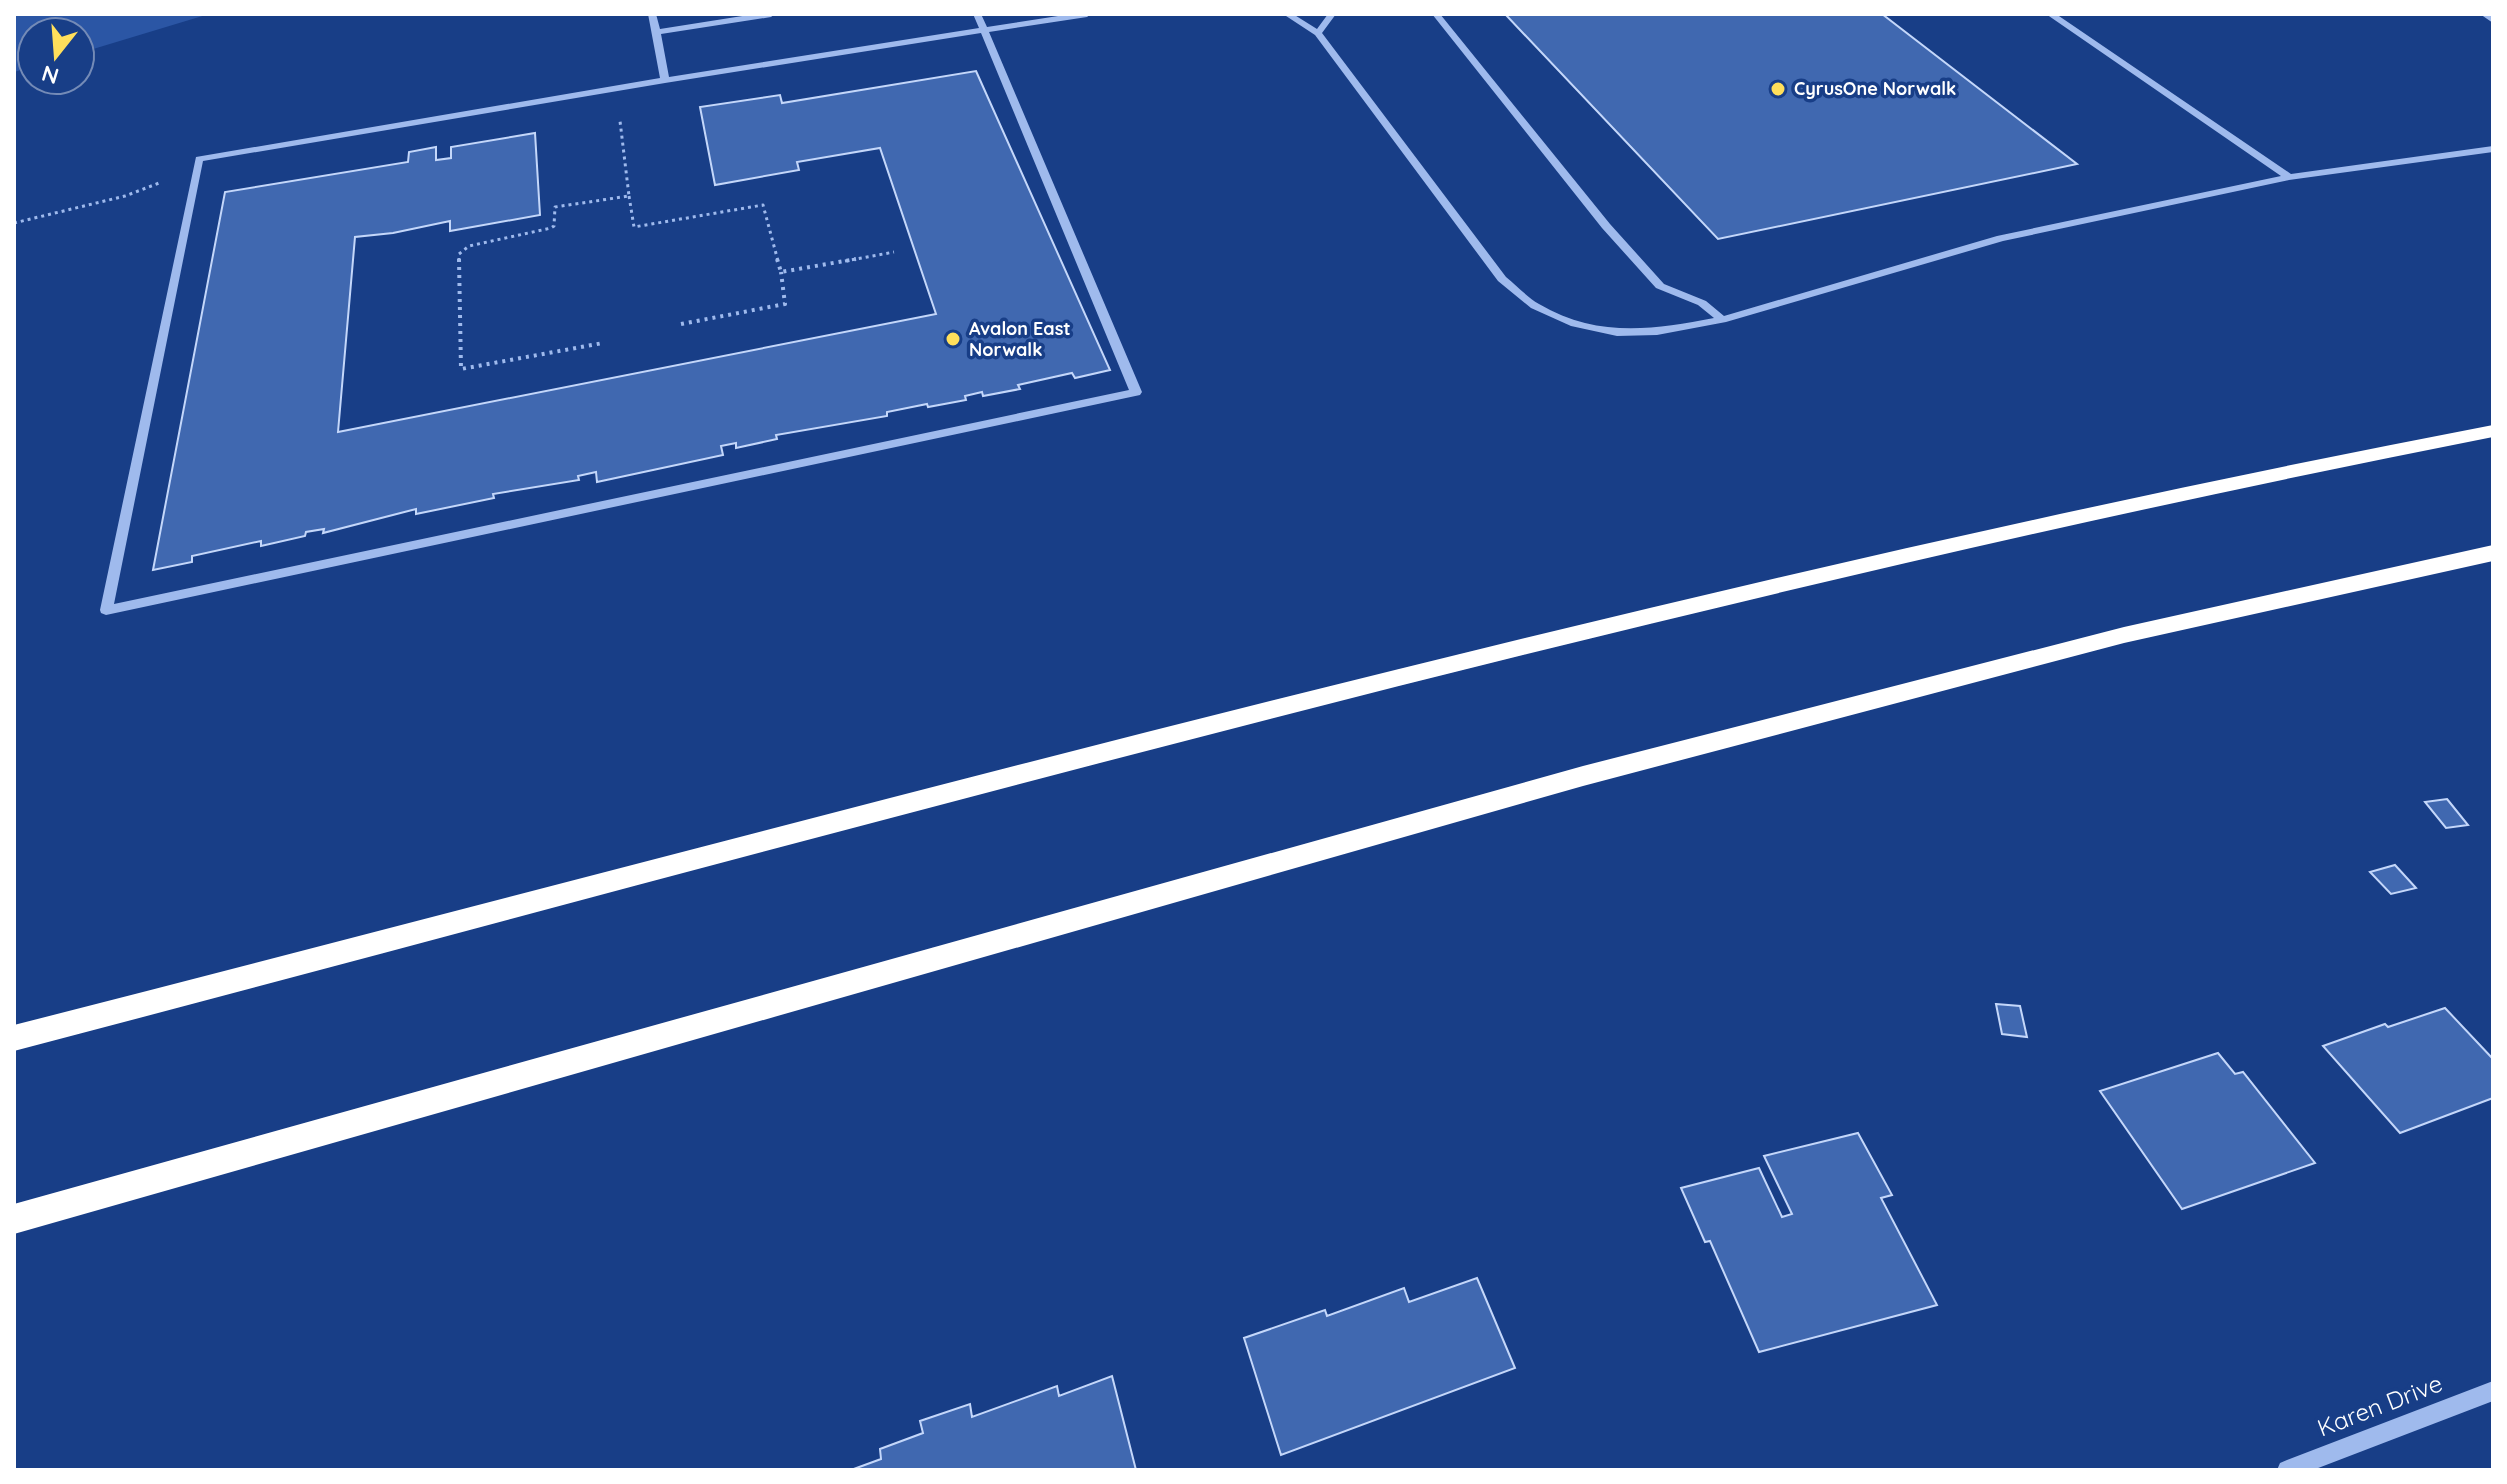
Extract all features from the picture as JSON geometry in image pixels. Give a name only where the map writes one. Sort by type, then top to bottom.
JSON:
[{"type":"highway","points":[[14,1038],[1338,693],[1872,560],[2194,489],[2493,431]]},
{"type":"highway","points":[[14,1219],[1597,772],[2124,635],[2493,553]]},
{"type":"street","points":[[652,14],[665,80]]},
{"type":"street","points":[[656,32],[771,14]]},
{"type":"street","points":[[977,14],[984,30],[1136,392],[106,610],[199,159],[665,80],[984,30],[1087,14]]},
{"type":"street","points":[[1287,14],[1318,33],[1502,279],[1535,306],[1575,324],[1617,333],[1657,332],[1722,320],[2001,238],[2289,177],[2493,149]]},
{"type":"street","points":[[1318,33],[1332,14]]},
{"type":"street","points":[[1436,14],[1606,226],[1660,286],[1702,303],[1722,320]]},
{"type":"street","points":[[2050,14],[2289,177]]},
{"type":"street","points":[[2484,14],[2493,20]]},
{"type":"street","name":"Karen Drive","points":[[2287,1470],[2493,1391]]},
{"type":"path","points":[[620,120],[634,227],[763,205],[781,272],[785,304],[681,324]]},
{"type":"path","points":[[14,223],[125,196],[197,168]]},
{"type":"path","points":[[603,343],[461,369],[459,254],[469,246],[551,228],[554,226],[555,207],[629,196]]},
{"type":"path","points":[[781,272],[894,252]]},
{"type":"shaded area","points":[[14,14],[209,14],[96,48],[96,16],[16,16],[14,72]]},
{"type":"building","name":"CyrusOne Norwalk","points":[[1505,14],[1882,14],[2077,164],[1718,239]]},
{"type":"building","name":"Avalon East Norwalk","points":[[976,71],[1110,370],[1075,378],[1072,373],[1018,385],[1020,389],[983,396],[982,392],[965,396],[966,400],[928,407],[927,404],[887,412],[887,416],[776,435],[777,439],[736,448],[736,443],[721,446],[723,455],[597,482],[596,472],[578,476],[579,480],[493,494],[494,498],[416,514],[416,509],[323,533],[324,529],[306,532],[305,536],[261,546],[261,541],[192,556],[192,562],[153,570],[225,192],[408,162],[409,152],[436,147],[436,160],[451,158],[451,147],[535,133],[540,215],[450,231],[450,221],[355,237],[338,432],[936,314],[880,148],[797,162],[799,170],[715,185],[700,107],[780,95],[782,103]]},
{"type":"building","points":[[2447,799],[2468,825],[2446,828],[2425,802]]},
{"type":"building","points":[[2395,865],[2416,888],[2391,894],[2370,872]]},
{"type":"building","points":[[1996,1004],[2020,1006],[2027,1037],[2002,1034]]},
{"type":"building","points":[[2445,1008],[2493,1059],[2493,1098],[2400,1133],[2323,1046],[2385,1024],[2388,1027]]},
{"type":"building","points":[[2218,1053],[2235,1074],[2243,1072],[2315,1163],[2182,1209],[2100,1091]]},
{"type":"building","points":[[1858,1133],[1892,1195],[1881,1198],[1937,1305],[1759,1352],[1710,1241],[1705,1242],[1681,1188],[1759,1168],[1782,1217],[1792,1214],[1764,1156]]},
{"type":"building","points":[[1477,1278],[1515,1368],[1281,1455],[1244,1338],[1325,1310],[1327,1316],[1404,1288],[1409,1302]]},
{"type":"building","points":[[1112,1376],[1136,1470],[851,1470],[881,1459],[880,1449],[923,1433],[920,1421],[970,1404],[972,1417],[1057,1386],[1059,1396]]},
{"type":"place","name":"CyrusOne Norwalk","points":[[1778,89]]},
{"type":"place","name":"Avalon East Norwalk","points":[[953,339]]}]
